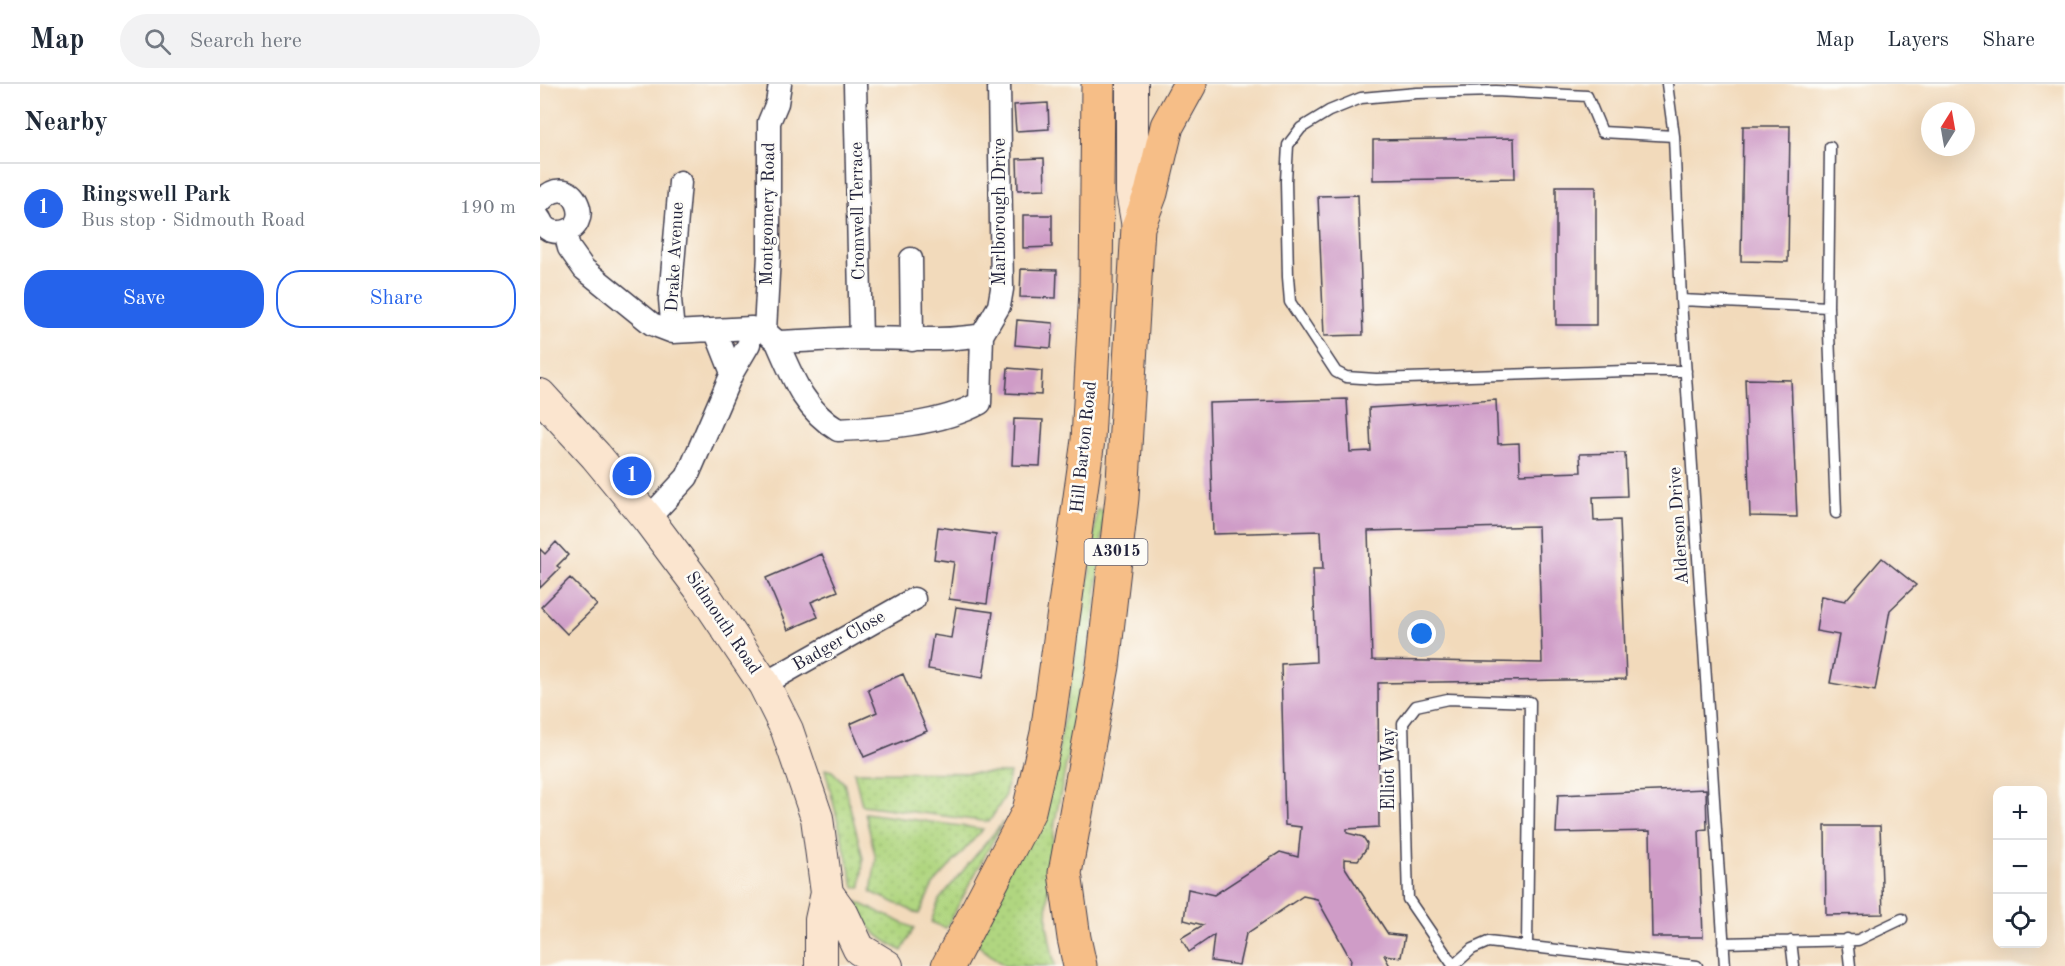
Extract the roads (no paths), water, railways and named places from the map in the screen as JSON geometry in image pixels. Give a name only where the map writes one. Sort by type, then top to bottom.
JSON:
[{"type":"main road","name":"Hill Barton Road","points":[[948,966],[1029,811],[1047,733],[1088,440],[1096,290],[1098,84]]},
{"type":"main road","points":[[1132,84],[1132,192],[1138,227]]},
{"type":"main road","name":"A3015","points":[[1080,966],[1065,873],[1102,666],[1121,509],[1138,227],[1151,193],[1167,126],[1190,84]]},
{"type":"main road","name":"Sidmouth Road","points":[[540,395],[596,456],[648,519],[711,604],[764,684],[787,730],[817,818],[827,893],[821,920],[820,966]]},
{"type":"main road","name":"Sidmouth Road","points":[[827,893],[843,915],[859,949],[887,966]]},
{"type":"street","name":"Montgomery Road","points":[[764,334],[769,255],[769,122],[777,103],[780,84]]},
{"type":"street","name":"Cromwell Terrace","points":[[855,84],[861,338]]},
{"type":"street","name":"Marlborough Drive","points":[[764,334],[811,409],[838,430],[867,429],[950,416],[967,411],[981,403],[982,335],[999,306],[1002,289],[999,84]]},
{"type":"street","name":"Drake Avenue","points":[[673,332],[670,299],[680,182]]},
{"type":"street","points":[[540,202],[547,194],[559,190],[571,194],[579,203],[580,214],[575,225],[565,232],[553,232],[543,226],[540,219]]},
{"type":"street","name":"Drake Avenue","points":[[565,232],[569,248],[584,269],[652,324],[673,332],[716,330],[764,334]]},
{"type":"street","points":[[911,259],[912,340]]},
{"type":"street","points":[[716,330],[732,373]]},
{"type":"street","points":[[648,519],[687,477],[732,373],[749,344],[764,334],[912,340],[966,338],[982,335]]},
{"type":"street","name":"Badger Close","points":[[764,684],[914,598]]},
{"type":"lane","name":"Alderson Drive","points":[[1667,84],[1674,136],[1673,164],[1681,300],[1725,966]]},
{"type":"lane","points":[[1674,136],[1602,132],[1587,96],[1496,91],[1417,93],[1362,98],[1329,111],[1301,128],[1288,145],[1286,181],[1288,277],[1290,302],[1336,372],[1346,377],[1376,379],[1614,371],[1686,371]]},
{"type":"lane","points":[[1830,147],[1828,307],[1836,513]]},
{"type":"lane","points":[[1681,300],[1828,307]]},
{"type":"lane","name":"Elliot Way","points":[[1453,965],[1408,899],[1403,723],[1416,706],[1448,699],[1530,702],[1527,947]]},
{"type":"lane","points":[[1723,943],[1858,940],[1902,920]]},
{"type":"lane","points":[[1847,939],[1850,966]]},
{"type":"lane","points":[[1791,941],[1794,966]]},
{"type":"lane","points":[[1453,965],[1472,949],[1488,942],[1697,966]]},
{"type":"place","name":"Ringswell Park","points":[[632,476]]}]
